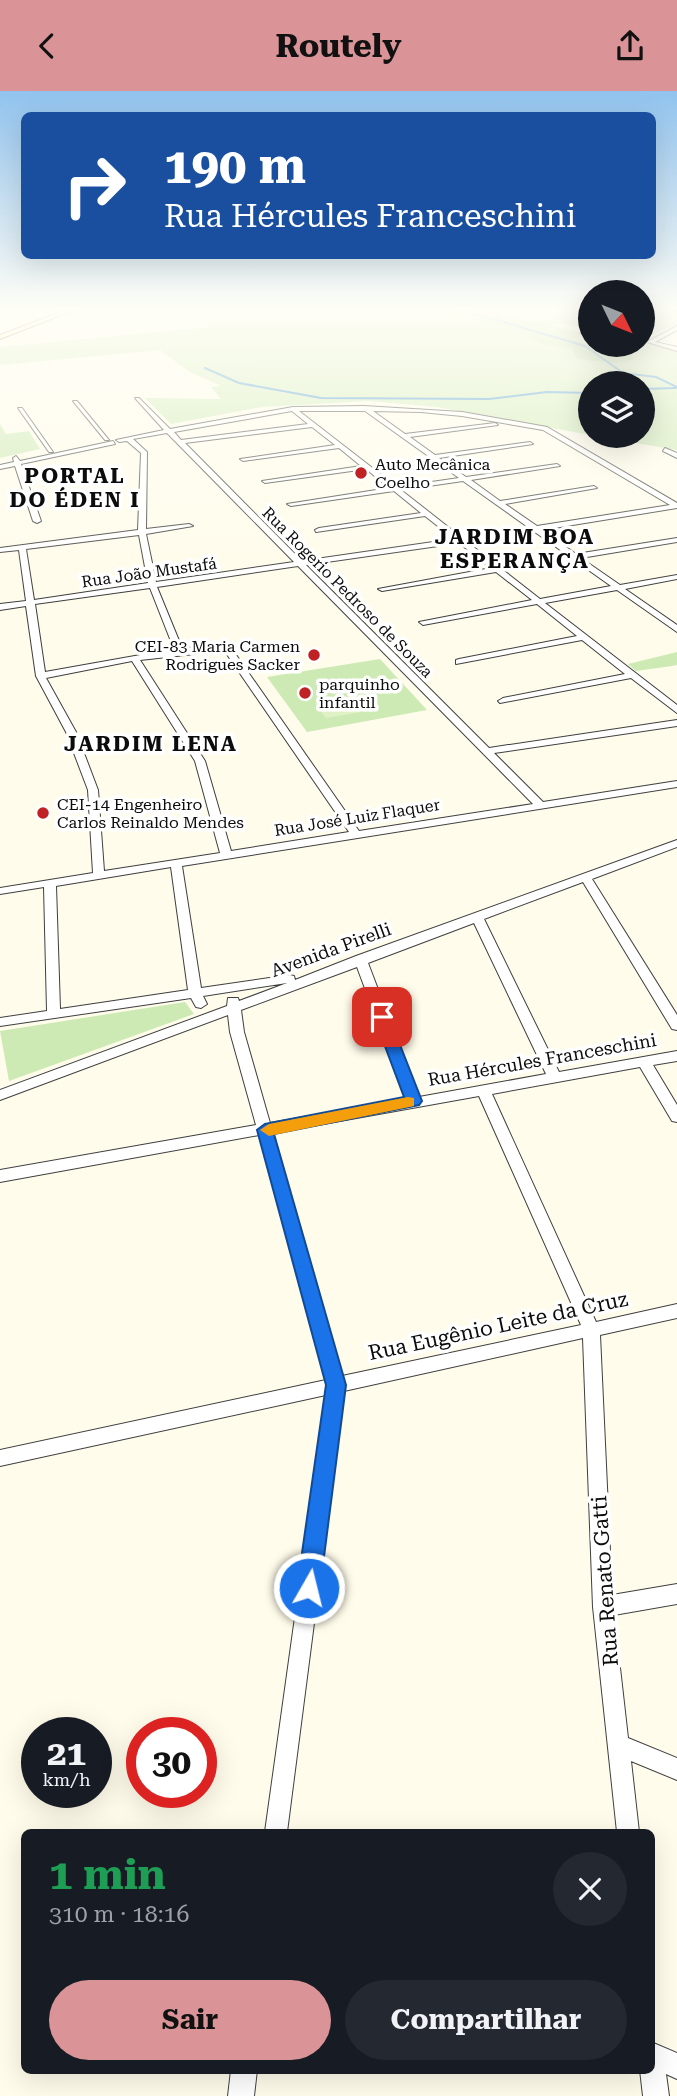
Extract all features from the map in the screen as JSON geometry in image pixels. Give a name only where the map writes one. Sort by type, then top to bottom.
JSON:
[{"type":"street","points":[[75,402],[112,440]]},
{"type":"street","name":"Rua Rogerio Pedroso de Souza","points":[[140,402],[539,804]]},
{"type":"street","points":[[293,408],[677,710]]},
{"type":"street","points":[[0,467],[51,450],[293,408],[462,414],[545,428],[677,506]]},
{"type":"street","points":[[20,409],[51,450]]},
{"type":"street","points":[[370,410],[677,629]]},
{"type":"street","points":[[180,442],[314,425]]},
{"type":"street","points":[[405,436],[495,425]]},
{"type":"street","points":[[0,461],[17,461],[112,440],[132,442],[168,430]]},
{"type":"street","points":[[132,442],[144,452],[142,532],[153,586],[179,652]]},
{"type":"street","points":[[433,457],[530,444]]},
{"type":"street","points":[[243,459],[341,446]]},
{"type":"street","points":[[666,450],[677,456]]},
{"type":"street","points":[[17,461],[37,521]]},
{"type":"street","points":[[291,504],[557,465]]},
{"type":"street","points":[[265,481],[368,467]]},
{"type":"street","points":[[498,503],[594,488]]},
{"type":"street","points":[[534,529],[677,506]]},
{"type":"street","points":[[318,530],[427,514]]},
{"type":"street","points":[[0,550],[188,526]]},
{"type":"street","name":"Rua João Mustafá","points":[[0,607],[461,540]]},
{"type":"street","points":[[573,557],[677,540]]},
{"type":"street","points":[[22,547],[41,676],[71,732],[93,790],[99,875]]},
{"type":"street","points":[[382,589],[498,569]]},
{"type":"street","points":[[423,622],[677,577]]},
{"type":"street","points":[[665,621],[677,619]]},
{"type":"street","points":[[459,662],[584,637]]},
{"type":"street","points":[[41,676],[212,648],[231,654],[356,834]]},
{"type":"street","points":[[136,660],[200,761],[226,854]]},
{"type":"street","points":[[503,701],[633,675]]},
{"type":"street","points":[[486,751],[677,723]]},
{"type":"street","name":"Rua José Luiz Flaquer","points":[[0,891],[677,783]]},
{"type":"street","name":"Avenida Pirelli","points":[[0,1095],[215,1006],[322,974],[677,843]]},
{"type":"street","points":[[176,862],[215,1006],[237,1032]]},
{"type":"street","points":[[586,878],[677,1026]]},
{"type":"street","points":[[50,883],[54,1014]]},
{"type":"street","points":[[477,917],[554,1077]]},
{"type":"street","points":[[360,959],[414,1101]]},
{"type":"street","points":[[276,1829],[336,1385],[237,1032],[215,1006],[201,999],[214,991],[322,974]]},
{"type":"street","points":[[0,1022],[54,1014],[215,1006],[229,994],[214,991]]},
{"type":"street","name":"Rua Hércules Franceschini","points":[[0,1176],[677,1056]]},
{"type":"street","points":[[644,1062],[677,1117]]},
{"type":"street","points":[[483,1090],[591,1328]]},
{"type":"street","name":"Rua Eugênio Leite da Cruz","points":[[0,1458],[677,1311]]},
{"type":"street","name":"Rua Renato Gatti","points":[[591,1328],[604,1607],[628,1829]]},
{"type":"street","points":[[604,1607],[677,1594]]},
{"type":"street","points":[[619,1745],[677,1769]]},
{"type":"street","points":[[655,2058],[677,2067]]},
{"type":"street","points":[[241,2096],[244,2074]]},
{"type":"street","points":[[653,2074],[656,2096]]},
{"type":"green space","points":[[149,402],[358,402],[262,407],[171,424]]},
{"type":"green space","points":[[375,402],[578,402],[578,433],[437,407]]},
{"type":"green space","points":[[655,402],[677,402],[677,450],[655,446]]},
{"type":"green space","points":[[0,424],[6,434],[29,431],[40,449],[0,458]]},
{"type":"green space","points":[[677,652],[677,665],[636,671],[628,664]]},
{"type":"green space","points":[[380,659],[427,710],[307,732],[267,677]]},
{"type":"green space","points":[[361,695],[373,710],[326,718],[315,703]]},
{"type":"green space","points":[[185,1002],[194,1014],[9,1081],[0,1031]]},
{"type":"slow traffic","points":[[269,1130],[408,1102]]},
{"type":"place","name":"Auto Mecânica Coelho","points":[[361,473]]},
{"type":"place","name":"CEI-83 Maria Carmen Rodrigues Sacker","points":[[314,655]]},
{"type":"place","name":"parquinho infantil","points":[[305,693]]},
{"type":"place","name":"CEI-14 Engenheiro Carlos Reinaldo Mendes","points":[[43,813]]},
{"type":"district","name":"PORTAL DO ÉDEN I","points":[[75,488]]},
{"type":"district","name":"JARDIM BOA ESPERANÇA","points":[[515,549]]},
{"type":"district","name":"JARDIM LENA","points":[[151,744]]},
{"type":"route","points":[[309,1588],[336,1385],[334,1369],[265,1130],[414,1101],[382,1017]]}]
